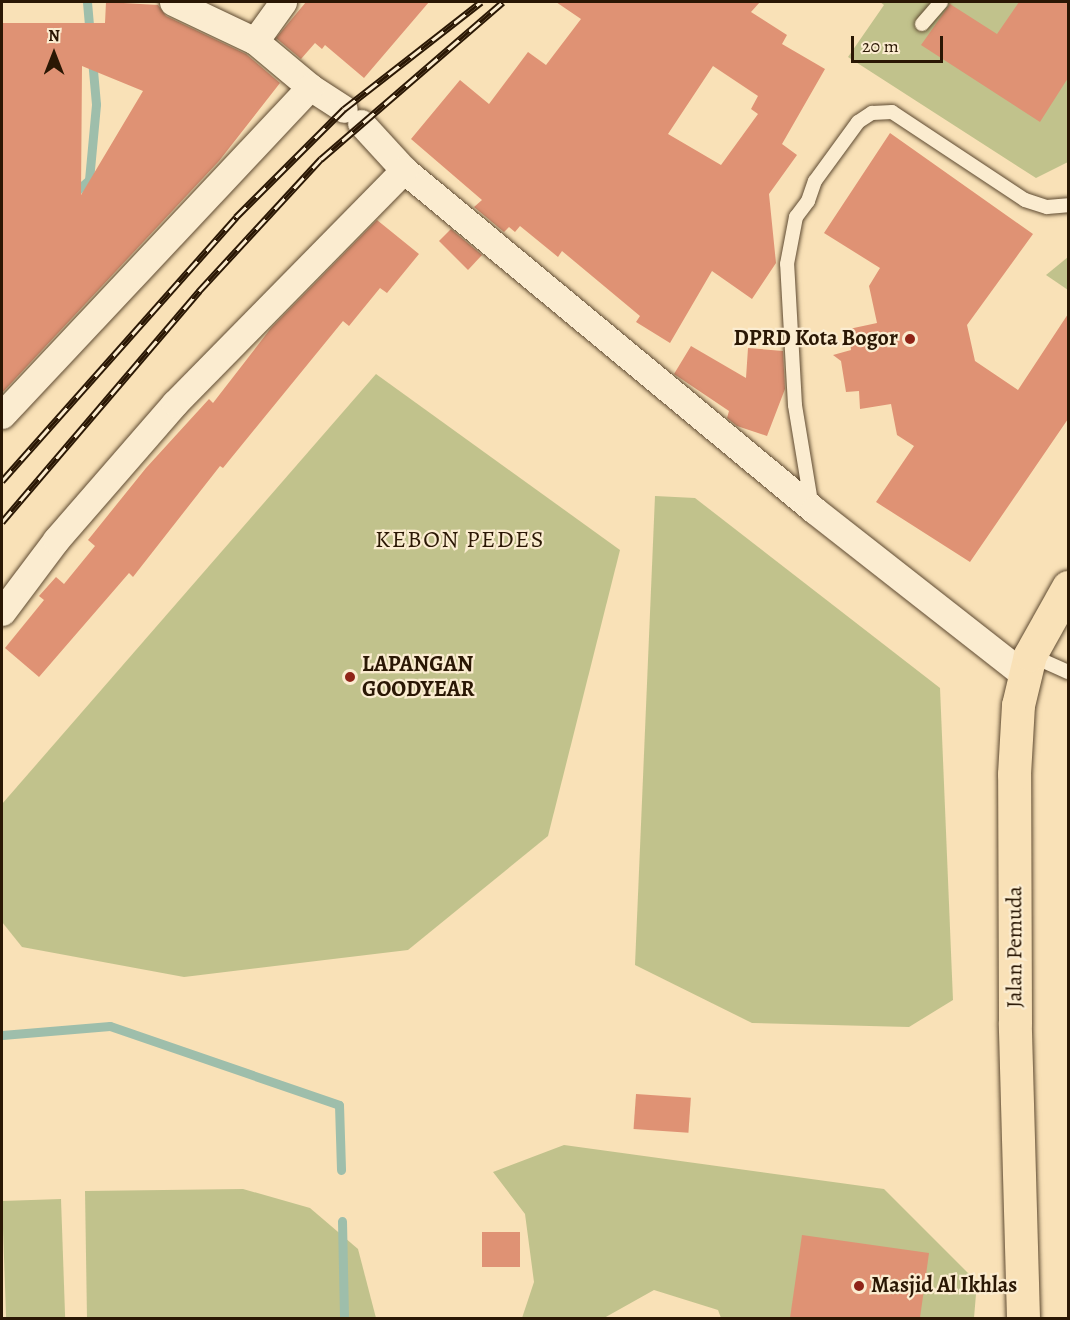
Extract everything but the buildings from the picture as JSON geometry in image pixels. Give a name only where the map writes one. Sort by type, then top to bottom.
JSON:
[{"type":"main road","name":"Jalan Pemuda","points":[[1023,1318],[1015,1023],[1014,774],[1027,664],[1068,587]]},
{"type":"street","points":[[173,2],[255,40],[310,87],[352,116],[404,170],[814,510],[1027,664]]},
{"type":"street","points":[[255,40],[283,2]]},
{"type":"street","points":[[2,414],[310,87]]},
{"type":"street","points":[[2,612],[56,540],[175,403],[404,170]]},
{"type":"lane","points":[[922,24],[941,2]]},
{"type":"lane","points":[[814,510],[795,405],[787,264],[796,217],[820,173],[858,122],[872,113],[892,112],[1025,200],[1047,207],[1068,205]]},
{"type":"lane","points":[[1027,664],[1068,672]]},
{"type":"green space","points":[[880,2],[1068,2],[1068,162],[1036,178],[848,57],[884,5]]},
{"type":"green space","points":[[1068,257],[1068,290],[1046,275]]},
{"type":"green space","name":"LAPANGAN GOODYEAR","points":[[376,374],[620,550],[548,836],[408,950],[184,977],[22,947],[2,922],[2,804]]},
{"type":"green space","points":[[655,496],[695,498],[940,688],[953,1000],[909,1027],[752,1023],[635,965]]},
{"type":"green space","points":[[564,1145],[884,1189],[977,1282],[974,1318],[721,1318],[718,1310],[654,1290],[604,1318],[522,1318],[534,1282],[525,1214],[493,1172]]},
{"type":"green space","points":[[243,1189],[310,1208],[358,1249],[376,1318],[87,1318],[85,1191]]},
{"type":"green space","points":[[61,1199],[65,1318],[6,1318],[2,1201]]},
{"type":"waterway","points":[[87,2],[90,34]]},
{"type":"waterway","points":[[73,194],[89,180],[96,104],[92,59]]},
{"type":"waterway","points":[[2,1035],[110,1026],[339,1105],[341,1170]]},
{"type":"waterway","points":[[342,1221],[344,1318]]},
{"type":"railway","points":[[2,481],[236,217],[344,109],[481,2]]},
{"type":"railway","points":[[2,522],[199,291],[321,159],[503,2]]},
{"type":"place","name":"DPRD Kota Bogor","points":[[910,339]]},
{"type":"place","name":"LAPANGAN GOODYEAR","points":[[350,677]]},
{"type":"place","name":"Masjid Al Ikhlas","points":[[859,1286]]},
{"type":"district","name":"KEBON PEDES","points":[[460,540]]}]
